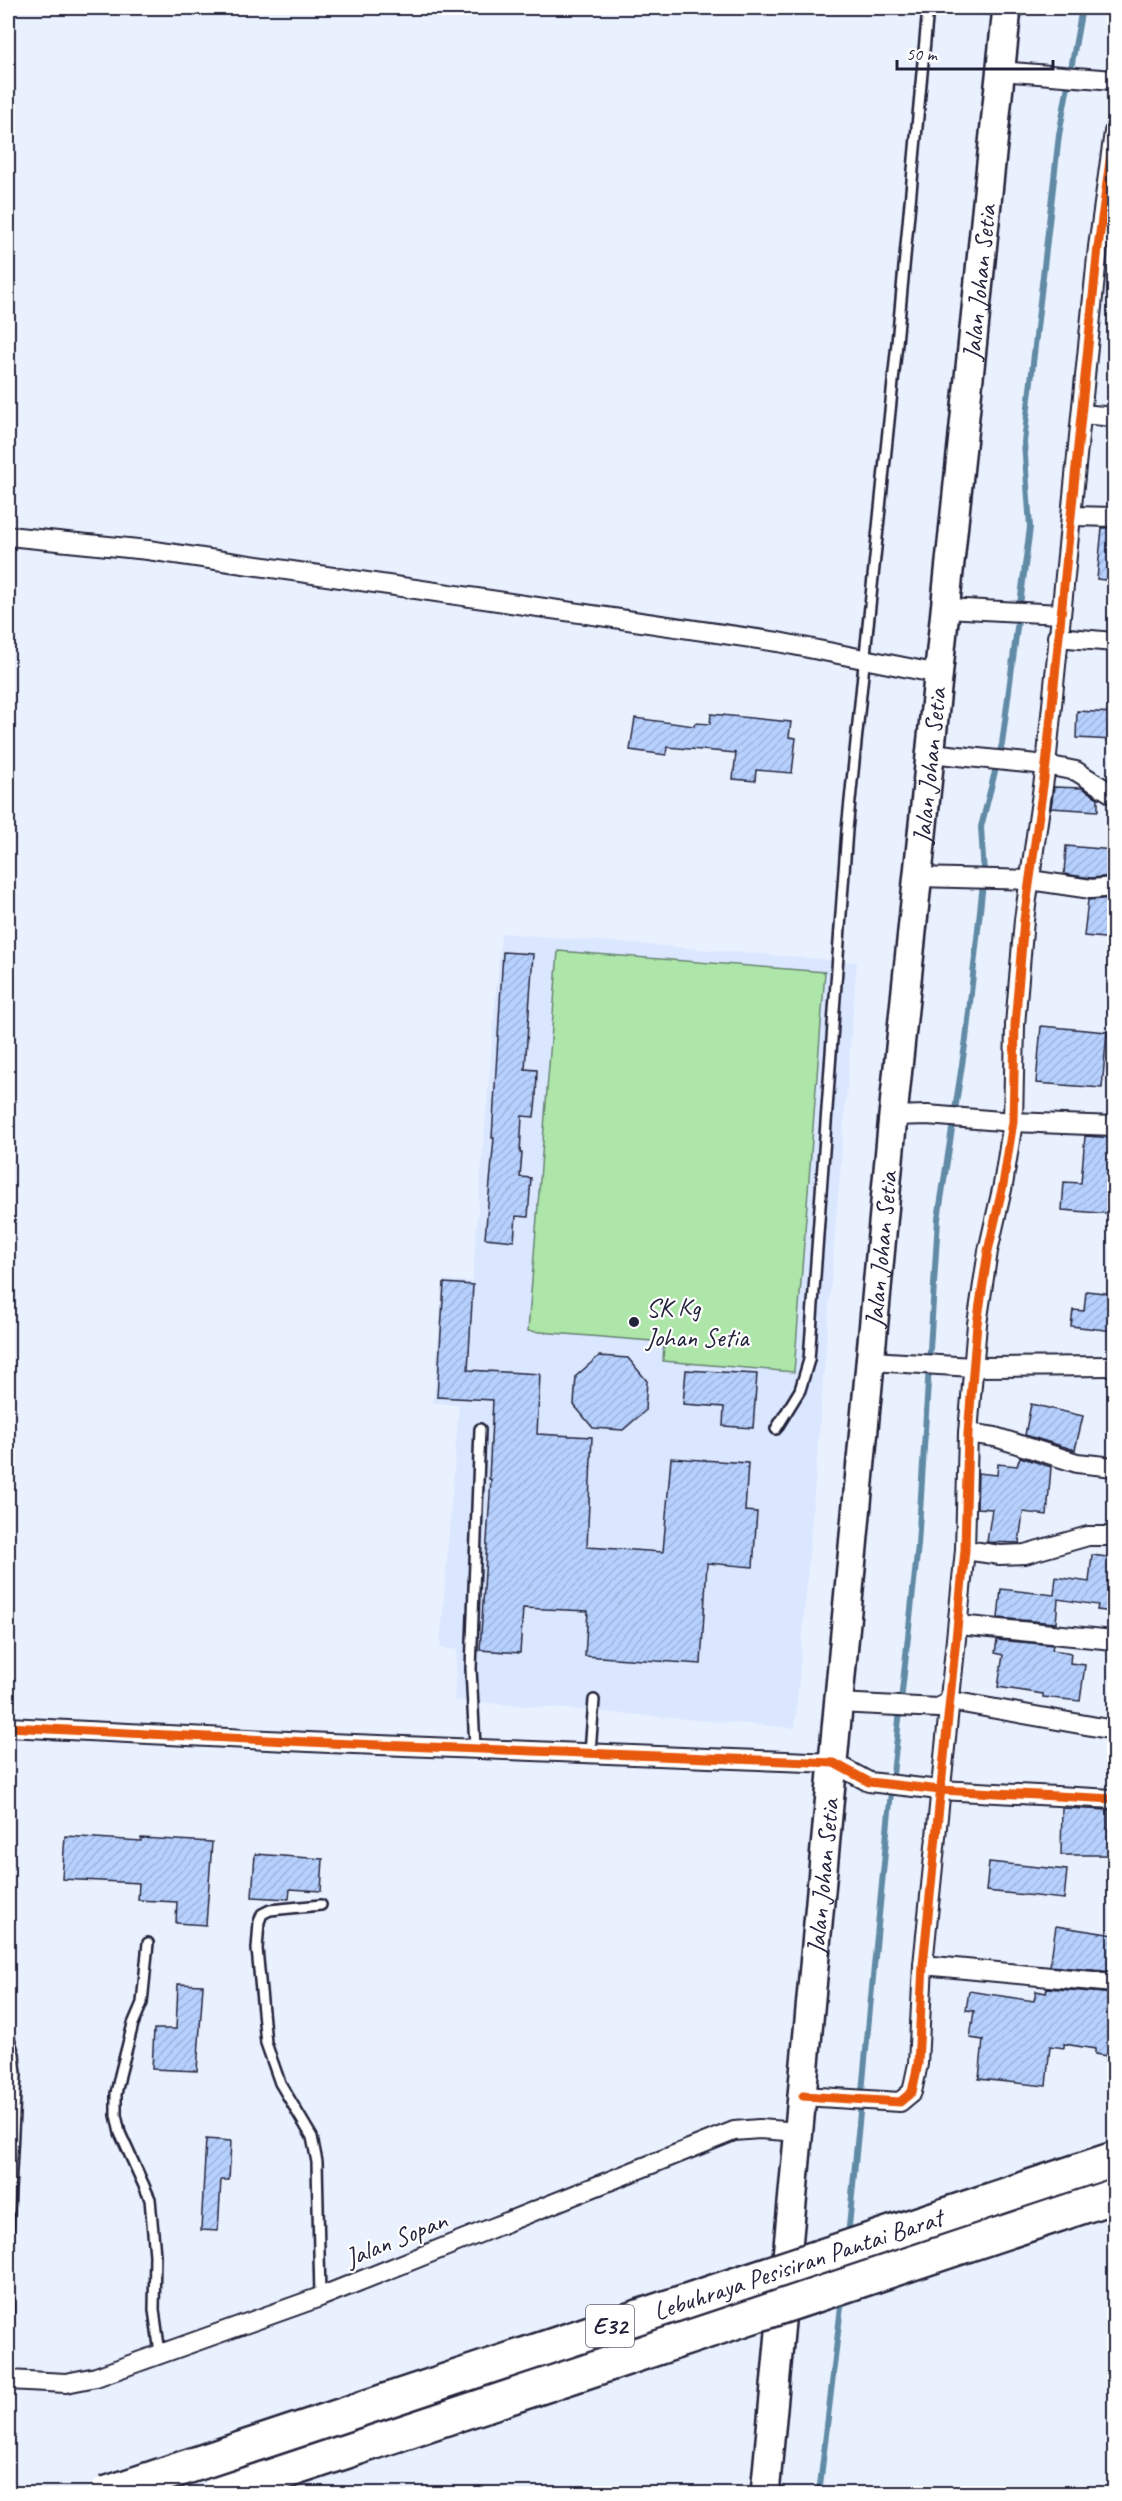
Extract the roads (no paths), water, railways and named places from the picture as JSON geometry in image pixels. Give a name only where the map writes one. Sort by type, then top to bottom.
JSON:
[{"type":"highway","name":"Lebuhraya Pesisiran Pantai Barat","points":[[105,2493],[1114,2159]]},
{"type":"highway","name":"Lebuhraya Pesisiran Pantai Barat","points":[[218,2493],[1114,2196]]},
{"type":"main road","name":"Jalan Johan Setia","points":[[765,2493],[893,1116],[1000,71],[998,8]]},
{"type":"street","points":[[1000,71],[1110,79]]},
{"type":"street","points":[[803,2096],[900,2102],[912,2092],[915,2084],[934,1789],[958,1625],[965,1550],[967,1366],[988,1251],[1003,1185],[1025,880],[1058,637],[1054,613],[1072,516],[1082,414],[1106,249],[1114,141]]},
{"type":"street","points":[[1082,414],[1114,417]]},
{"type":"street","points":[[1072,516],[1114,518]]},
{"type":"street","points":[[8,536],[148,550],[778,642],[939,674]]},
{"type":"street","points":[[945,609],[1054,613]]},
{"type":"street","points":[[1058,637],[1114,642]]},
{"type":"street","points":[[930,753],[1076,771],[1114,795]]},
{"type":"street","points":[[917,877],[1025,880],[1076,887],[1114,887]]},
{"type":"street","points":[[893,1116],[927,1114],[1006,1121],[1114,1126]]},
{"type":"street","points":[[871,1361],[967,1366],[1114,1366]]},
{"type":"street","points":[[968,1433],[995,1437],[1077,1463],[1114,1467]]},
{"type":"street","points":[[965,1550],[1000,1555],[1025,1554],[1088,1536],[1114,1536]]},
{"type":"street","points":[[958,1625],[1114,1640]]},
{"type":"street","points":[[838,1703],[884,1706],[945,1705],[1114,1730]]},
{"type":"street","points":[[8,1728],[834,1763],[868,1782],[934,1789],[1114,1799]]},
{"type":"street","points":[[923,1965],[1114,1983]]},
{"type":"street","name":"Jalan Sopan","points":[[8,2380],[66,2383],[96,2377],[320,2297],[734,2131],[759,2129],[800,2132]]},
{"type":"lane","points":[[776,1429],[800,1390],[809,1360],[847,830],[928,8]]},
{"type":"lane","points":[[474,1747],[471,1669],[480,1429]]},
{"type":"lane","points":[[590,1752],[594,1700]]},
{"type":"lane","points":[[320,2297],[317,2162],[312,2137],[280,2083],[266,2043],[257,1949],[258,1922],[262,1914],[270,1910],[321,1905]]},
{"type":"lane","points":[[148,1943],[142,2002],[133,2024],[120,2075],[116,2094],[116,2115],[120,2133],[150,2199],[155,2256],[154,2310],[160,2353]]},
{"type":"lane","points":[[8,2036],[14,2054],[16,2074],[8,2229],[8,2380]]},
{"type":"waterway","points":[[848,2237],[889,1811],[918,1545],[938,1219],[966,1039],[984,874],[981,827],[1002,744],[1030,527],[1024,442],[1059,135],[1082,8]]},
{"type":"waterway","points":[[819,2494],[842,2298]]},
{"type":"place","name":"SK Kg Johan Setia","points":[[634,1322]]}]
